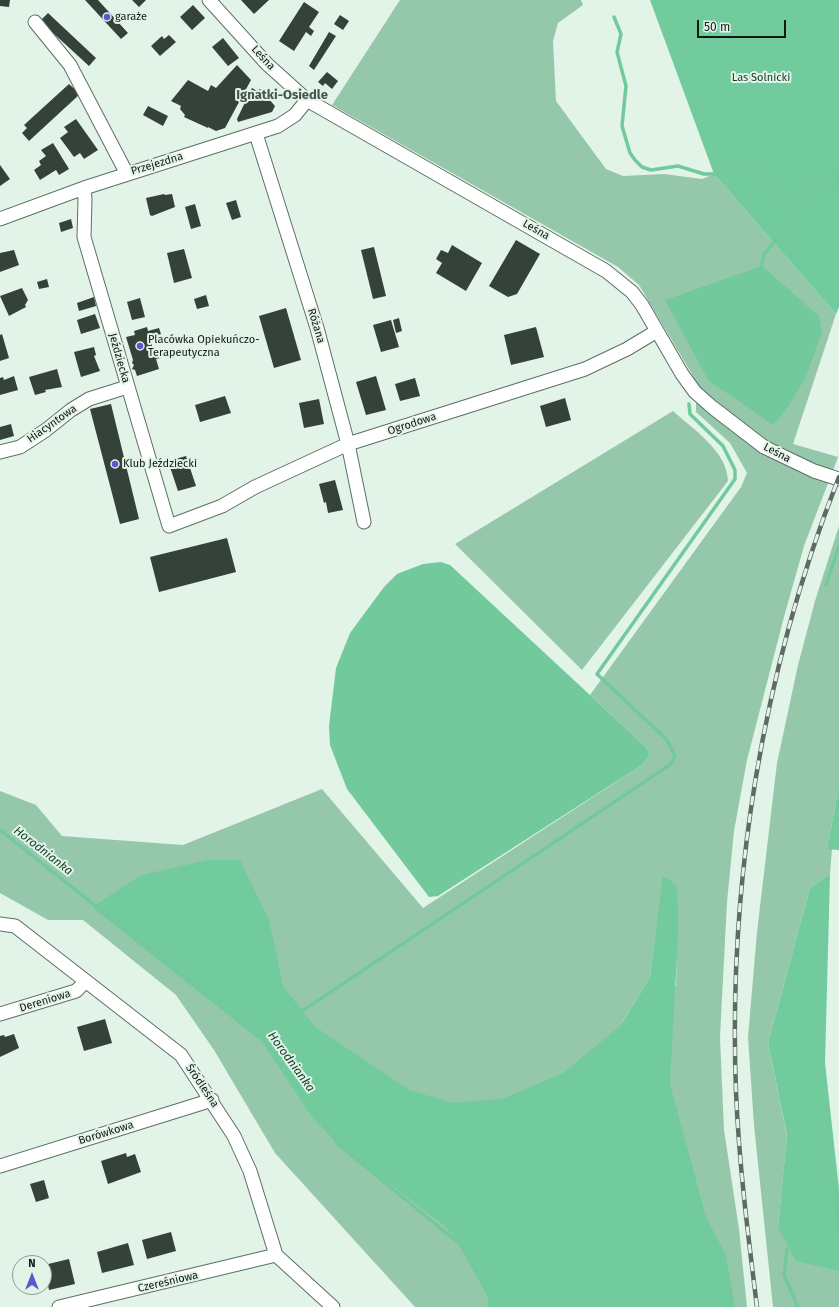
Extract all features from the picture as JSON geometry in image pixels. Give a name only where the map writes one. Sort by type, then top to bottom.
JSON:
[{"type":"street","name":"Leśna","points":[[209,0],[267,64],[307,100],[606,271],[632,292],[682,374],[695,392],[712,407],[769,450],[814,471],[839,480]]},
{"type":"street","points":[[35,22],[70,65],[127,174]]},
{"type":"street","name":"Przejezdna","points":[[0,219],[84,188],[278,126],[290,120],[307,100]]},
{"type":"street","name":"Różana","points":[[256,134],[317,328],[348,444],[364,522]]},
{"type":"street","name":"Jeździecka","points":[[84,188],[84,237],[169,526]]},
{"type":"street","name":"Ogrodowa","points":[[169,526],[222,506],[255,487],[348,444],[585,369],[627,349],[657,331]]},
{"type":"street","name":"Hiacyntowa","points":[[0,452],[20,447],[46,430],[71,410],[90,400],[127,387]]},
{"type":"street","name":"Śródleśna","points":[[0,924],[15,926],[181,1055],[212,1100],[234,1136],[250,1171],[276,1255]]},
{"type":"street","name":"Dereniowa","points":[[0,1014],[76,991],[86,981]]},
{"type":"street","name":"Borówkowa","points":[[0,1166],[212,1100]]},
{"type":"street","points":[[276,1255],[333,1307]]},
{"type":"street","name":"Czereśniowa","points":[[58,1307],[276,1255]]},
{"type":"shaded area","points":[[400,0],[581,0],[583,5],[558,23],[553,41],[556,101],[606,169],[623,176],[664,174],[702,179],[714,174],[836,314],[793,444],[838,457],[804,546],[747,760],[734,831],[727,902],[720,1037],[724,1130],[739,1229],[747,1307],[415,1307],[275,1153],[214,1050],[176,995],[83,920],[48,920],[0,893],[0,791],[36,805],[62,836],[183,845],[322,789],[423,908],[642,765],[650,756],[647,748],[590,695],[741,487],[747,473],[730,443],[696,412],[696,381],[639,285],[618,267],[332,105]],"holes":[[[664,875],[678,903],[676,986],[621,1024],[650,977]]]},
{"type":"shaded area","points":[[762,266],[819,316],[822,332],[806,377],[786,410],[773,425],[708,380],[665,300]]},
{"type":"shaded area","points":[[673,411],[716,451],[726,470],[728,481],[582,670],[455,544]]},
{"type":"shaded area","points":[[839,526],[839,785],[827,849],[832,849],[830,874],[810,888],[768,1043],[787,1136],[778,1227],[839,1271],[839,1307],[773,1307],[754,1125],[748,1037],[757,932],[777,763],[798,665],[815,601]]},
{"type":"shaded area","points":[[441,562],[450,565],[647,748],[650,756],[642,765],[438,896],[429,897],[347,789],[330,745],[329,726],[336,668],[350,633],[384,587],[397,574],[423,564]]},
{"type":"green space","name":"Las Solnicki","points":[[650,0],[839,0],[839,307],[836,314],[714,174]]},
{"type":"green space","points":[[839,785],[839,850],[827,849]]},
{"type":"green space","points":[[208,860],[240,860],[269,920],[283,986],[314,1026],[409,1090],[452,1103],[502,1099],[563,1073],[620,1026],[650,977],[663,875],[676,885],[678,903],[678,937],[670,1084],[706,1217],[726,1255],[735,1307],[490,1307],[490,1297],[461,1245],[445,1226],[339,1145],[312,1117],[262,1042],[92,907],[141,875]]},
{"type":"green space","points":[[830,874],[825,1063],[839,1189],[839,1271],[796,1261],[778,1227],[787,1135],[768,1043],[810,888]]},
{"type":"building","points":[[0,0],[10,0],[9,7],[0,6]]},
{"type":"building","name":"garaże","points":[[85,0],[98,0],[128,33],[121,39]]},
{"type":"building","points":[[132,0],[146,0],[139,7]]},
{"type":"building","points":[[241,0],[269,0],[254,14]]},
{"type":"building","points":[[304,2],[319,12],[309,27],[314,31],[311,36],[306,32],[294,51],[279,41]]},
{"type":"building","points":[[193,5],[205,18],[192,30],[180,17]]},
{"type":"building","points":[[48,13],[96,58],[89,66],[40,21]]},
{"type":"building","points":[[340,15],[349,21],[343,30],[334,24]]},
{"type":"building","points":[[329,32],[336,36],[314,70],[309,66]]},
{"type":"building","points":[[169,35],[176,42],[160,56],[151,46],[162,36],[164,39]]},
{"type":"building","points":[[223,38],[239,58],[228,66],[212,47]]},
{"type":"building","points":[[237,65],[251,80],[225,128],[216,131],[184,117],[185,115],[180,109],[181,106],[171,101],[188,80],[208,91],[211,85],[216,88]]},
{"type":"building","points":[[327,72],[338,81],[332,89],[325,83],[323,86],[318,82]]},
{"type":"building","points":[[69,84],[80,94],[29,141],[22,133],[27,128],[24,125]]},
{"type":"building","points":[[252,88],[257,91],[260,89],[275,106],[272,112],[238,122],[237,119]]},
{"type":"building","points":[[148,106],[168,116],[163,126],[143,115]]},
{"type":"building","points":[[76,119],[98,150],[84,159],[80,153],[74,157],[60,138],[68,132],[64,127]]},
{"type":"building","points":[[53,143],[69,169],[59,175],[56,170],[40,180],[34,170],[41,165],[39,161],[46,156],[41,150]]},
{"type":"building","points":[[0,165],[10,179],[0,186]]},
{"type":"building","points":[[164,194],[172,194],[175,207],[152,216],[150,215],[146,198]]},
{"type":"building","points":[[236,200],[241,217],[232,220],[226,203]]},
{"type":"building","points":[[195,204],[201,226],[191,229],[185,207]]},
{"type":"building","points":[[71,219],[73,228],[61,232],[59,223]]},
{"type":"building","points":[[516,240],[540,254],[517,294],[508,297],[489,286]]},
{"type":"building","points":[[452,245],[482,263],[466,291],[436,273],[442,263],[436,259],[441,250],[448,253]]},
{"type":"building","points":[[374,247],[386,296],[373,299],[361,250]]},
{"type":"building","points":[[184,249],[192,278],[174,283],[167,253]]},
{"type":"building","points":[[14,250],[19,265],[0,272],[0,253]]},
{"type":"building","points":[[47,279],[49,287],[39,289],[37,282]]},
{"type":"building","points":[[22,288],[28,300],[25,305],[26,307],[9,316],[0,296]]},
{"type":"building","points":[[206,295],[209,306],[197,309],[194,299]]},
{"type":"building","points":[[94,297],[96,306],[79,311],[77,303]]},
{"type":"building","points":[[140,298],[145,317],[132,320],[127,302]]},
{"type":"building","points":[[286,308],[301,360],[274,368],[259,316]]},
{"type":"building","points":[[95,314],[100,328],[81,334],[77,320]]},
{"type":"building","points":[[399,318],[402,331],[396,333],[393,320]]},
{"type":"building","points":[[391,320],[399,347],[381,352],[373,325]]},
{"type":"building","name":"Placówka Opiekuńczo- Terapeutyczna","points":[[147,327],[148,331],[159,328],[161,334],[150,337],[154,354],[160,358],[156,359],[159,369],[137,376],[135,370],[132,369],[134,365],[132,363],[133,360],[126,337],[135,335],[134,331]]},
{"type":"building","points":[[536,327],[544,357],[511,365],[504,335]]},
{"type":"building","points":[[2,334],[9,358],[0,361],[0,335]]},
{"type":"building","points":[[94,347],[96,355],[94,356],[100,371],[81,377],[74,352]]},
{"type":"building","points":[[57,369],[62,387],[45,390],[46,392],[35,395],[29,377]]},
{"type":"building","points":[[14,376],[18,390],[0,395],[0,378],[3,377],[4,380]]},
{"type":"building","points":[[376,376],[386,410],[366,415],[356,382]]},
{"type":"building","points":[[415,378],[420,396],[400,401],[395,384]]},
{"type":"building","points":[[225,396],[231,413],[200,422],[195,405]]},
{"type":"building","points":[[565,398],[571,420],[546,427],[540,406]]},
{"type":"building","points":[[319,399],[324,424],[304,428],[299,403]]},
{"type":"building","name":"Klub Jeździecki","points":[[111,404],[139,519],[120,524],[90,409]]},
{"type":"building","points":[[11,424],[14,436],[0,440],[0,427]]},
{"type":"building","points":[[186,456],[196,486],[178,491],[168,461]]},
{"type":"building","points":[[335,480],[343,510],[328,513],[326,502],[324,503],[319,484]]},
{"type":"building","points":[[227,538],[236,572],[159,592],[150,557]]},
{"type":"building","points":[[105,1019],[112,1043],[84,1051],[77,1027]]},
{"type":"building","points":[[14,1034],[19,1048],[0,1057],[0,1036],[4,1035],[5,1037]]},
{"type":"building","points":[[126,1153],[127,1157],[135,1154],[141,1172],[108,1184],[101,1161]]},
{"type":"building","points":[[44,1180],[49,1198],[36,1202],[30,1184]]},
{"type":"building","points":[[171,1232],[176,1251],[147,1259],[142,1240]]},
{"type":"building","points":[[128,1243],[134,1265],[102,1273],[97,1252]]},
{"type":"building","points":[[69,1259],[75,1284],[52,1289],[52,1263]]},
{"type":"waterway","points":[[614,17],[621,34],[617,52],[626,86],[622,126],[630,153],[635,160],[642,167],[651,170],[678,166],[704,174],[714,174],[733,169],[752,171],[778,197],[793,206]]},
{"type":"waterway","points":[[761,270],[764,254],[781,234],[793,206],[804,191],[833,191],[838,183],[839,175]]},
{"type":"waterway","points":[[262,1038],[671,764],[675,756],[667,740],[597,674],[735,479],[735,470],[723,446],[690,414],[689,404]]},
{"type":"waterway","points":[[826,585],[839,546]]},
{"type":"waterway","name":"Horodnianka","points":[[0,830],[262,1038],[339,1145],[461,1245],[490,1297],[489,1307]]},
{"type":"waterway","points":[[826,1103],[839,1232]]},
{"type":"waterway","points":[[787,1249],[784,1275],[798,1307]]},
{"type":"railway","points":[[757,1307],[747,1226],[737,1119],[736,1092],[735,1013],[738,935],[745,857],[756,779],[770,702],[789,626],[812,551],[839,477]]},
{"type":"place","name":"garaże","points":[[107,17]]},
{"type":"place","name":"Placówka Opiekuńczo- Terapeutyczna","points":[[140,346]]},
{"type":"place","name":"Klub Jeździecki","points":[[115,464]]},
{"type":"district","name":"Ignatki-Osiedle","points":[[282,95]]}]
